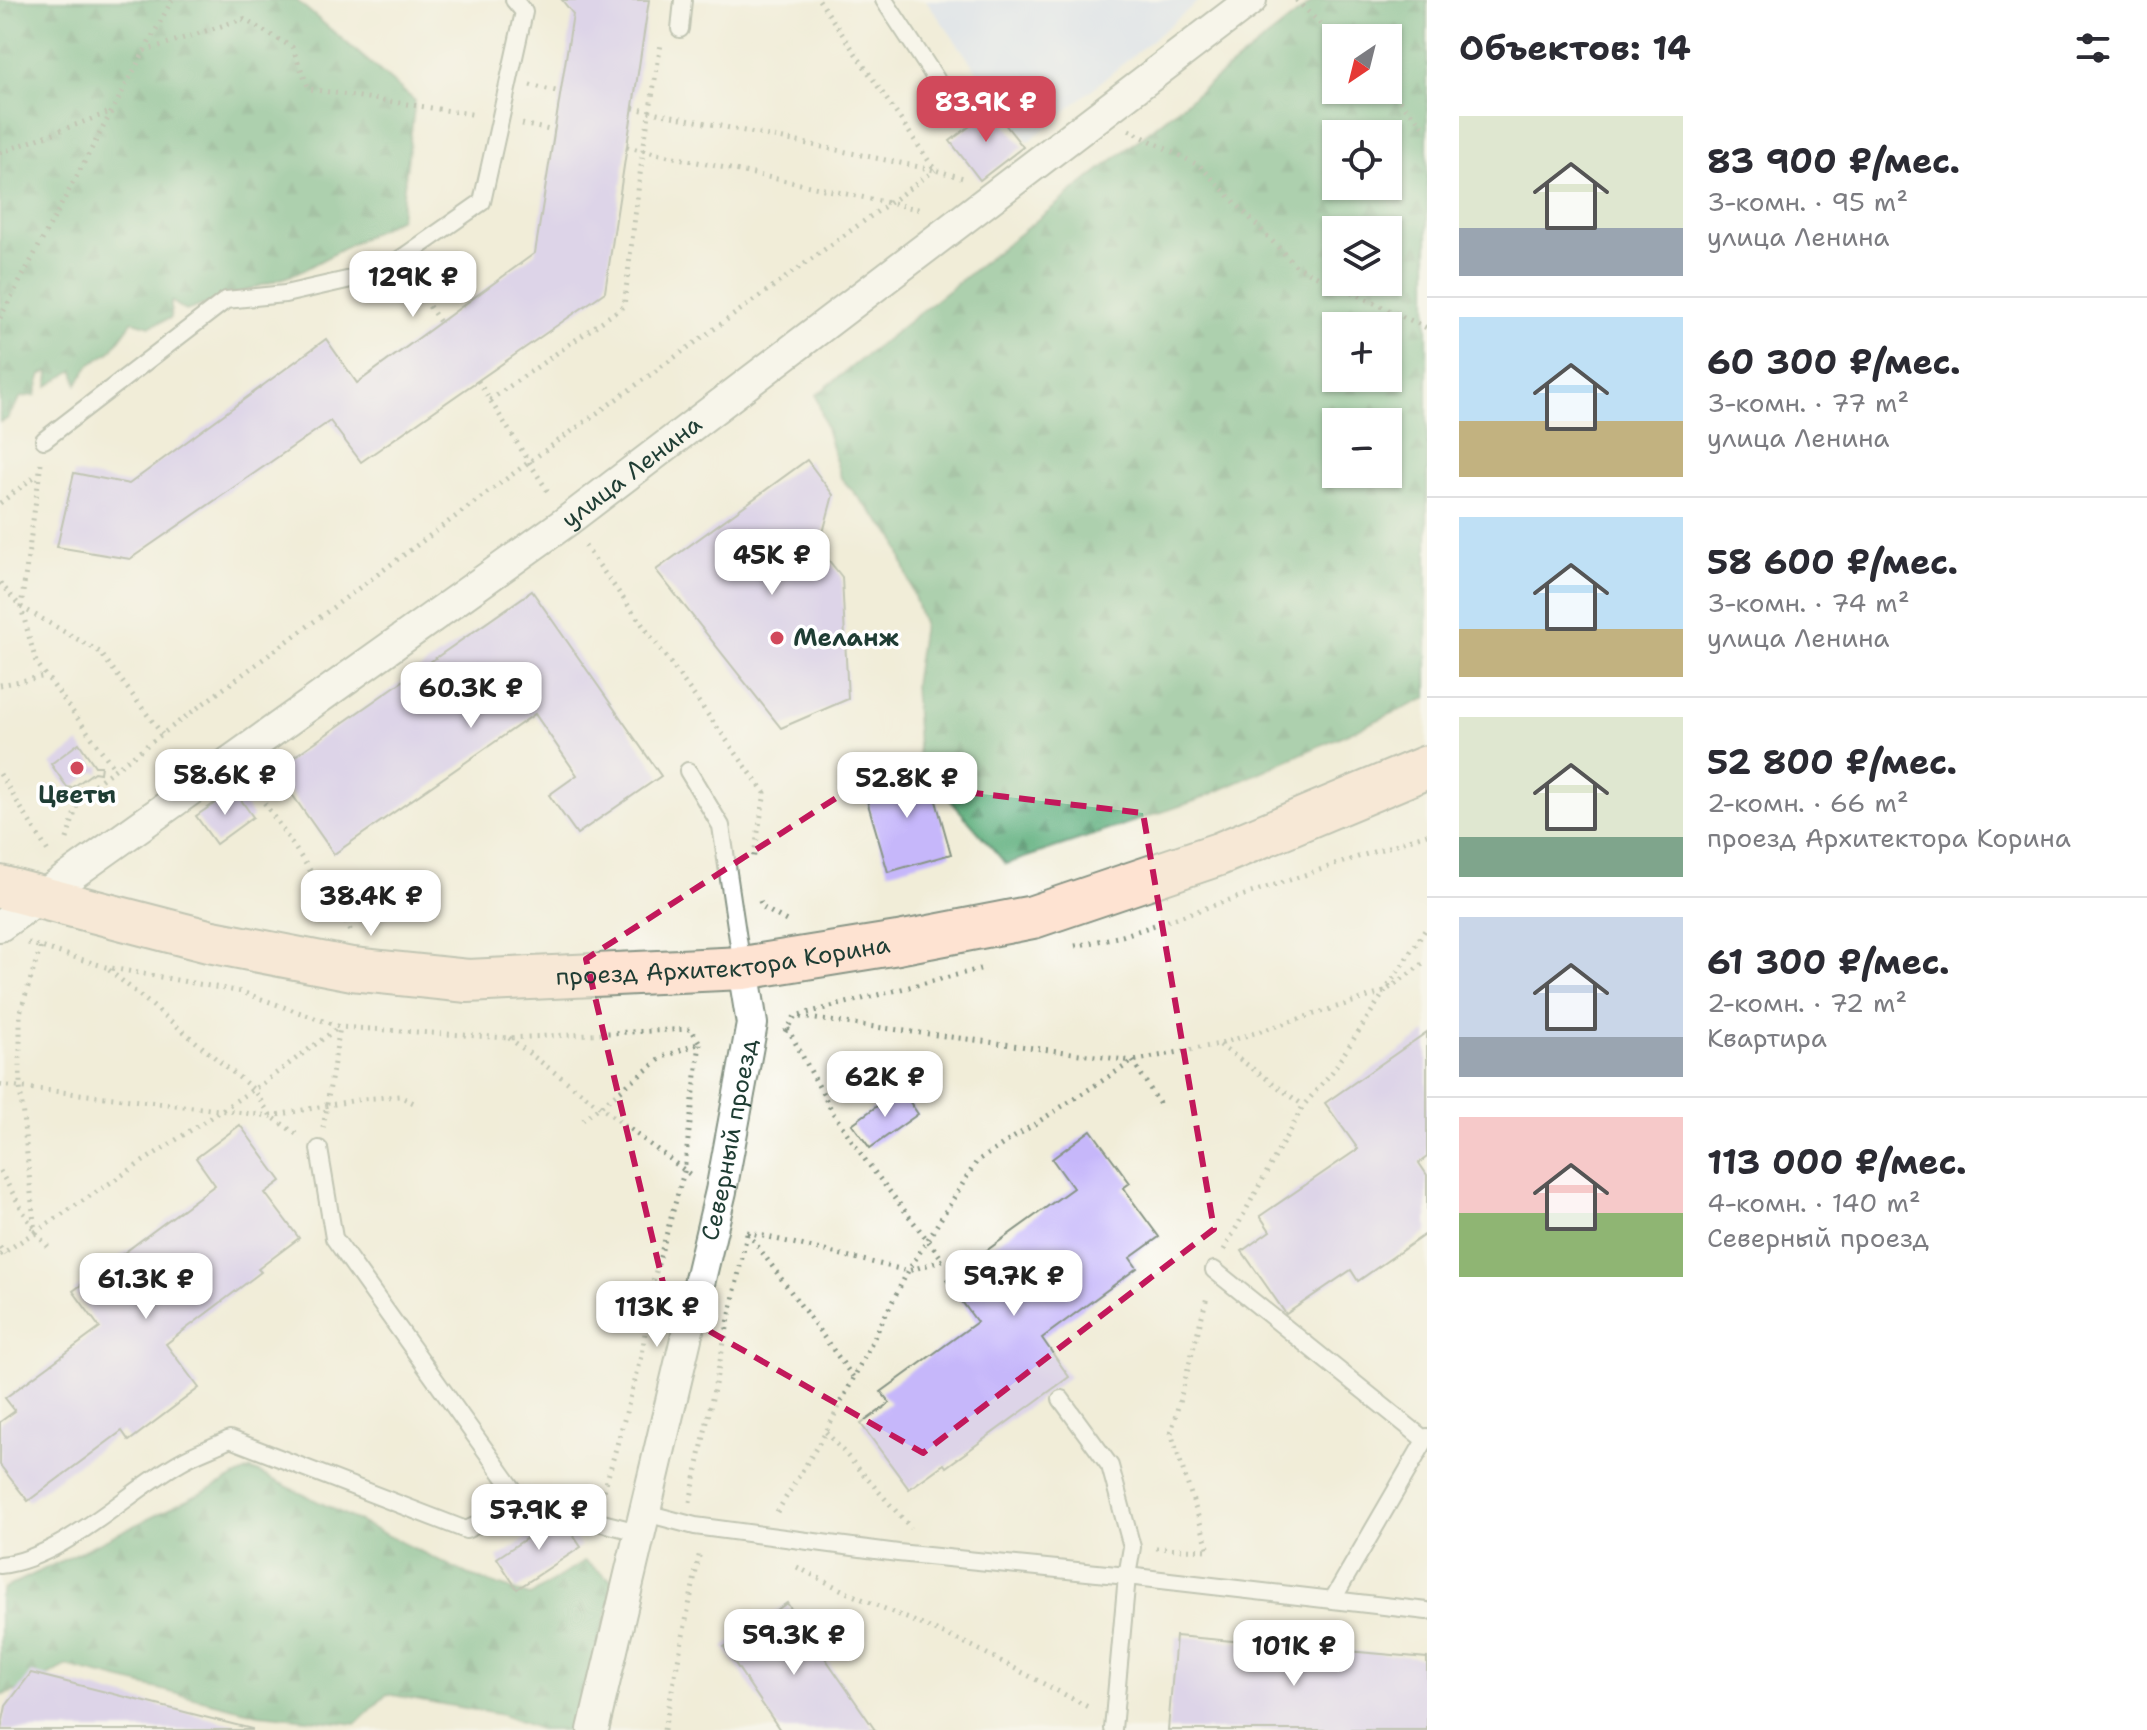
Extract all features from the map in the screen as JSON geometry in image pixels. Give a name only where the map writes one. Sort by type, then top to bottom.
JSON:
[{"type":"street","name":"улица Ленина","points":[[0,926],[37,886],[234,759],[567,521],[1251,0]]},
{"type":"street","name":"проезд Архитектора Корина","points":[[37,886],[208,941],[352,969],[453,979],[602,976],[743,968],[1033,917],[1219,854],[1427,767]]},
{"type":"street","name":"Северный проезд","points":[[593,1730],[721,1191],[752,1024],[743,968]]},
{"type":"lane","points":[[44,440],[226,300],[313,288],[382,272],[482,202],[524,12],[514,0]]},
{"type":"lane","points":[[680,29],[683,0]]},
{"type":"lane","points":[[884,0],[936,79]]},
{"type":"lane","points":[[688,771],[721,826],[743,968]]},
{"type":"lane","points":[[319,1149],[334,1238],[523,1503]]},
{"type":"lane","points":[[1214,1270],[1426,1439],[1333,1599]]},
{"type":"lane","points":[[1061,1399],[1110,1466],[1132,1547],[1113,1729]]},
{"type":"lane","points":[[0,1565],[18,1563],[58,1544],[181,1461],[230,1439],[466,1530],[523,1503],[596,1521],[695,1526],[898,1553],[1427,1611]]},
{"type":"path","points":[[0,318],[172,0]]},
{"type":"path","points":[[819,0],[935,170]]},
{"type":"path","points":[[1296,0],[1322,25]]},
{"type":"path","points":[[144,51],[243,19],[292,47],[309,89],[500,119]]},
{"type":"path","points":[[490,400],[624,306],[643,150],[662,42]]},
{"type":"path","points":[[1402,104],[1427,129]]},
{"type":"path","points":[[633,108],[935,170],[1004,190]]},
{"type":"path","points":[[0,153],[111,112]]},
{"type":"path","points":[[1154,142],[1200,166],[1296,266],[1427,328]]},
{"type":"path","points":[[627,147],[966,219]]},
{"type":"path","points":[[37,886],[80,795],[529,462],[935,170]]},
{"type":"path","points":[[398,260],[440,322]]},
{"type":"path","points":[[478,381],[567,521],[765,793],[751,869]]},
{"type":"path","points":[[44,440],[21,607],[36,662],[115,769]]},
{"type":"path","points":[[0,503],[39,474]]},
{"type":"path","points":[[0,583],[21,607],[100,652],[162,734]]},
{"type":"path","points":[[0,685],[47,676]]},
{"type":"path","points":[[234,759],[357,939]]},
{"type":"path","points":[[0,774],[37,886]]},
{"type":"path","points":[[758,894],[762,907],[794,925]]},
{"type":"path","points":[[1132,1547],[1209,1550],[1171,1433],[1214,1270],[1303,1106],[1332,1072],[1427,927]]},
{"type":"path","points":[[35,1232],[20,1087],[20,1013],[41,946]]},
{"type":"path","points":[[783,1034],[795,1016],[1133,1061],[1220,1044],[1384,992],[1427,961]]},
{"type":"path","points":[[0,1247],[2,1254],[223,1110],[253,1089],[340,1027],[319,1149],[271,1116],[253,1089],[106,967]]},
{"type":"path","points":[[747,1232],[908,1271],[943,1260],[833,1113],[787,1027]]},
{"type":"path","points":[[596,1521],[642,1356],[650,1292],[684,1172],[700,1043],[691,1029]]},
{"type":"path","points":[[583,1120],[663,1057],[700,1043]]},
{"type":"path","points":[[1220,1044],[1303,1106]]},
{"type":"path","points":[[1133,1061],[1162,1108]]},
{"type":"path","points":[[775,1516],[826,1432],[908,1271],[977,1161],[1133,1061]]},
{"type":"path","points":[[0,1085],[271,1116],[328,1104],[399,1096],[416,1104]]},
{"type":"path","points":[[0,1171],[35,1232],[51,1250]]},
{"type":"path","points":[[664,1730],[700,1560],[690,1500],[749,1217]]},
{"type":"path","points":[[826,1432],[911,1528]]},
{"type":"path","points":[[786,1561],[848,1593],[972,1646],[1101,1714],[1113,1729]]},
{"type":"highlighted area","points":[[864,780],[1143,813],[1214,1229],[923,1453],[669,1308],[586,959]]},
{"type":"shaded area","points":[[926,0],[1200,0],[1028,142]]},
{"type":"green space","points":[[0,0],[296,0],[415,101],[400,218],[298,273],[186,311],[171,301],[171,318],[150,326],[133,321],[110,352],[90,365],[77,384],[74,370],[48,386],[49,371],[41,375],[36,395],[21,397],[7,419],[0,422]]},
{"type":"green space","points":[[1315,0],[1427,0],[1427,698],[1195,801],[1006,864],[919,764],[914,685],[923,624],[895,538],[841,478],[816,395]]},
{"type":"green space","points":[[251,1469],[471,1576],[530,1596],[584,1561],[616,1583],[573,1730],[542,1730],[502,1715],[387,1694],[356,1724],[258,1714],[66,1666],[23,1689],[0,1696],[0,1598],[3,1589]]},
{"type":"building","points":[[562,0],[649,0],[605,292],[361,462],[330,421],[130,559],[57,547],[74,473],[129,484],[326,339],[357,383],[535,253],[573,14]]},
{"type":"building","points":[[993,109],[1023,147],[980,180],[950,141]]},
{"type":"building","name":"Меланж","points":[[807,460],[833,495],[819,548],[842,577],[848,699],[781,728],[656,570]]},
{"type":"building","points":[[532,591],[661,776],[577,834],[549,795],[577,775],[535,714],[334,854],[275,770]]},
{"type":"building","points":[[79,743],[95,766],[101,766],[100,773],[94,772],[72,788],[67,787],[51,764]]},
{"type":"building","points":[[927,769],[951,854],[888,872],[863,787]]},
{"type":"building","points":[[234,790],[253,817],[216,844],[196,816]]},
{"type":"building","points":[[1427,1032],[1427,1157],[1419,1163],[1427,1175],[1427,1233],[1358,1281],[1351,1270],[1286,1314],[1242,1251],[1270,1231],[1260,1216],[1358,1149],[1325,1103]]},
{"type":"building","points":[[901,1089],[918,1114],[870,1148],[852,1124]]},
{"type":"building","points":[[240,1125],[281,1181],[265,1193],[299,1238],[258,1269],[261,1272],[166,1344],[199,1388],[129,1441],[122,1431],[28,1501],[0,1465],[0,1422],[15,1411],[5,1398],[100,1328],[73,1291],[215,1185],[196,1158]]},
{"type":"building","points":[[1091,1130],[1130,1183],[1123,1188],[1159,1237],[1130,1258],[1137,1268],[1042,1338],[1069,1377],[946,1467],[944,1464],[909,1489],[861,1424],[890,1403],[881,1392],[977,1322],[946,1280],[1073,1188],[1052,1159]]},
{"type":"building","points":[[560,1516],[581,1547],[517,1589],[497,1558]]},
{"type":"building","points":[[787,1603],[875,1730],[780,1730],[724,1647]]},
{"type":"building","points":[[1176,1636],[1427,1658],[1427,1730],[1168,1730]]},
{"type":"building","points":[[31,1673],[252,1730],[1,1730],[6,1706]]},
{"type":"place","name":"Меланж","points":[[777,638]]},
{"type":"place","name":"Цветы","points":[[77,768]]}]
